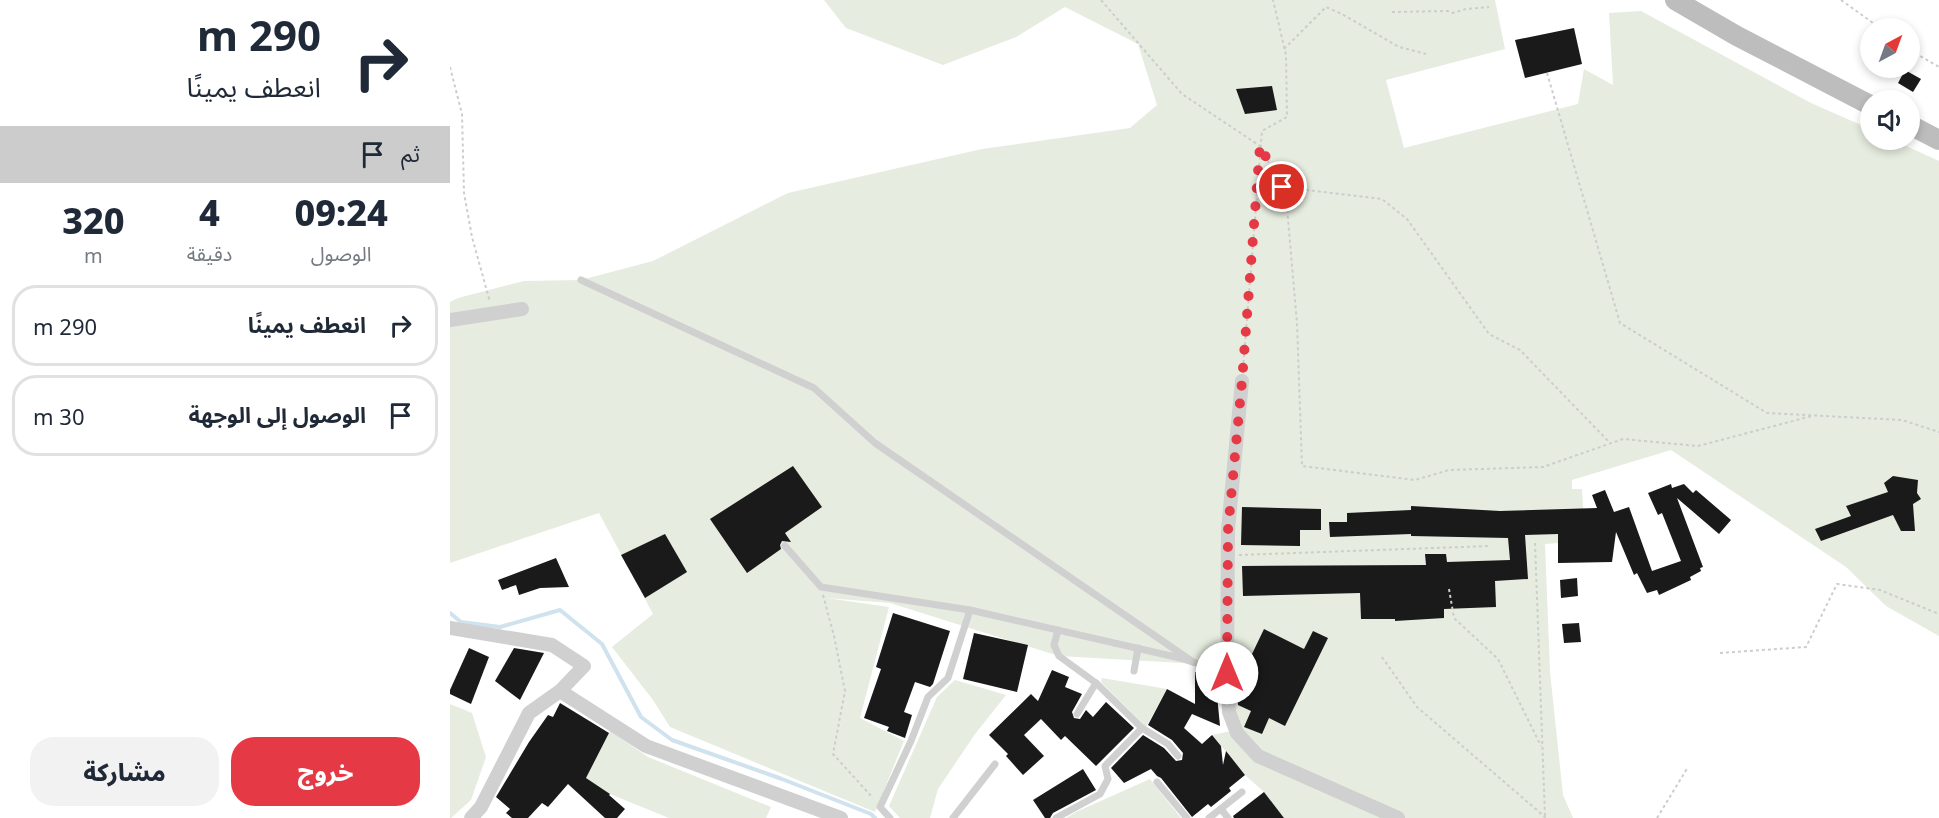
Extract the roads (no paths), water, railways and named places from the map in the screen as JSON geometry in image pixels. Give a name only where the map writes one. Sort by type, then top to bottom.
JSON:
[{"type":"street","points":[[1675,0],[1737,36],[1860,100]]},
{"type":"street","points":[[1920,130],[1939,140]]},
{"type":"street","points":[[450,320],[522,309]]},
{"type":"street","points":[[1242,381],[1228,530],[1229,712],[1237,733],[1258,756],[1398,818]]},
{"type":"street","points":[[450,628],[552,645],[584,666],[560,691],[529,712],[481,807],[471,818]]},
{"type":"street","points":[[560,691],[646,746],[841,818]]},
{"type":"lane","points":[[581,280],[814,388],[875,443],[1193,662]]},
{"type":"lane","points":[[785,546],[821,587],[970,609],[1138,648],[1227,673]]},
{"type":"lane","points":[[890,818],[880,807],[911,741],[928,697],[948,678],[970,609]]},
{"type":"lane","points":[[1058,630],[1054,645],[1059,656],[1096,683],[1142,728],[1168,744],[1178,756]]},
{"type":"lane","points":[[1134,671],[1138,648]]},
{"type":"lane","points":[[1077,714],[1096,683]]},
{"type":"lane","points":[[1056,818],[1100,794],[1108,779],[1105,766],[1142,728]]},
{"type":"lane","points":[[953,818],[995,764]]},
{"type":"lane","points":[[1157,782],[1187,818]]},
{"type":"lane","points":[[1209,818],[1242,792]]},
{"type":"lane","points":[[1221,809],[1228,818]]},
{"type":"waterway","points":[[450,613],[461,622],[500,627],[560,610],[602,644],[641,717],[672,740],[782,779],[871,814],[875,818]]}]
